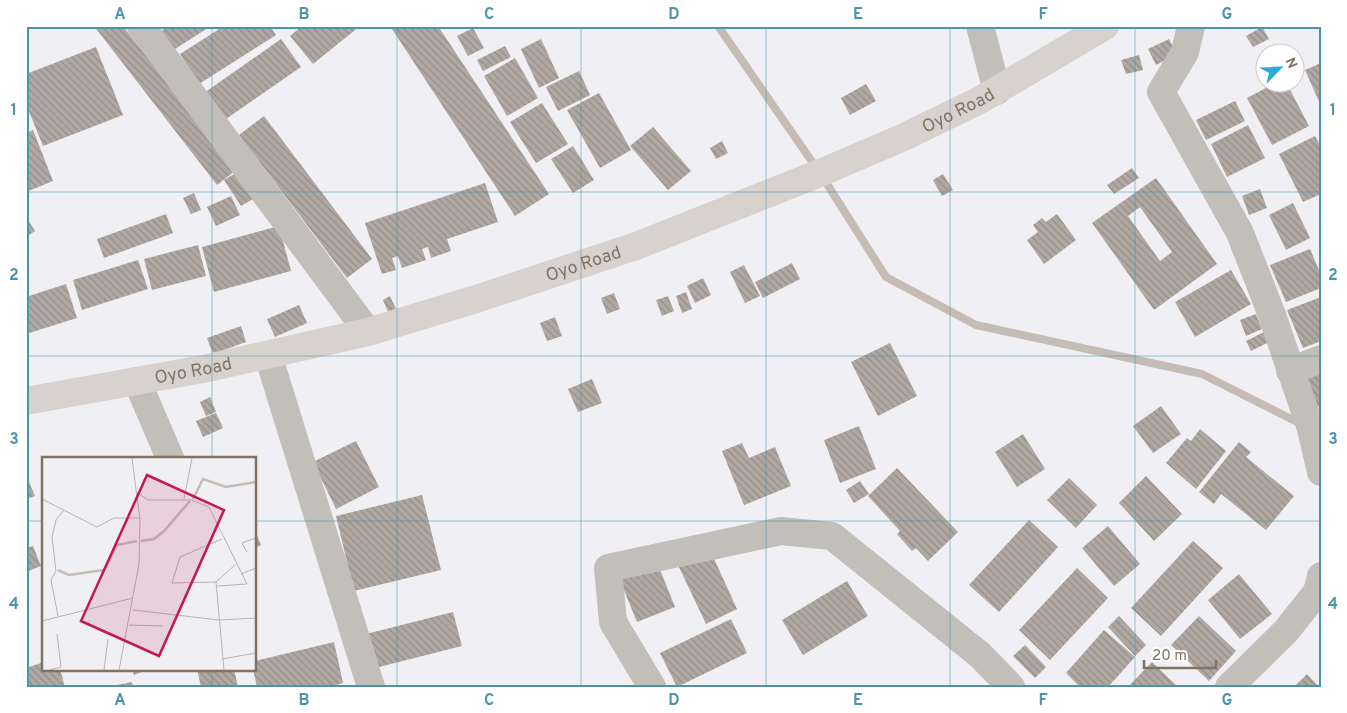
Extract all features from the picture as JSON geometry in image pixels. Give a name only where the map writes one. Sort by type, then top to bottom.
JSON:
[{"type":"highway","name":"Oyo Road","points":[[26,401],[208,368],[368,332],[476,299],[636,246],[896,141],[997,91],[1104,26]]},
{"type":"street","points":[[141,26],[368,332]]},
{"type":"street","points":[[980,26],[997,91]]},
{"type":"street","points":[[1190,26],[1185,52],[1161,92],[1240,233],[1272,315],[1311,429],[1321,472]]},
{"type":"street","points":[[268,355],[371,687]]},
{"type":"street","points":[[1290,371],[1321,359]]},
{"type":"street","points":[[137,381],[170,457]]},
{"type":"street","points":[[652,687],[613,622],[608,568],[781,531],[832,536],[980,655],[1011,687]]},
{"type":"street","points":[[1229,687],[1286,632],[1316,592],[1321,576]]},
{"type":"building","points":[[94,26],[123,26],[235,171],[217,185]]},
{"type":"building","points":[[168,26],[211,26],[172,51],[160,32]]},
{"type":"building","points":[[224,26],[270,26],[276,35],[199,84],[180,54]]},
{"type":"building","points":[[302,26],[360,26],[313,64],[290,36]]},
{"type":"building","points":[[390,26],[438,26],[549,194],[515,216]]},
{"type":"building","points":[[1262,27],[1269,39],[1263,42],[1254,42],[1253,47],[1246,36]]},
{"type":"building","points":[[473,28],[484,48],[468,56],[457,36]]},
{"type":"building","points":[[281,39],[301,67],[223,121],[204,93]]},
{"type":"building","points":[[541,39],[559,78],[539,88],[521,49]]},
{"type":"building","points":[[1169,39],[1177,54],[1156,65],[1148,49]]},
{"type":"building","points":[[505,46],[511,57],[483,71],[477,60]]},
{"type":"building","points":[[96,47],[123,115],[43,146],[26,104],[26,74]]},
{"type":"building","points":[[1139,55],[1143,70],[1126,74],[1121,60]]},
{"type":"building","points":[[515,58],[538,98],[507,116],[484,76]]},
{"type":"building","points":[[1321,63],[1321,106],[1305,70]]},
{"type":"building","points":[[579,71],[590,95],[558,111],[546,87]]},
{"type":"building","points":[[866,84],[876,101],[850,115],[841,98]]},
{"type":"building","points":[[1258,92],[1291,92],[1309,126],[1272,145],[1247,98]]},
{"type":"building","points":[[599,93],[631,150],[600,168],[567,110]]},
{"type":"building","points":[[1235,101],[1245,121],[1206,140],[1196,120]]},
{"type":"building","points":[[542,103],[568,144],[536,163],[510,122]]},
{"type":"building","points":[[264,116],[372,259],[347,278],[239,135]]},
{"type":"building","points":[[1248,125],[1265,158],[1227,177],[1211,144]]},
{"type":"building","points":[[653,127],[691,171],[668,190],[630,146]]},
{"type":"building","points":[[33,130],[53,181],[26,192],[26,133]]},
{"type":"building","points":[[1315,136],[1321,147],[1321,194],[1303,202],[1279,154]]},
{"type":"building","points":[[722,141],[728,153],[716,159],[710,148]]},
{"type":"building","points":[[573,146],[594,180],[573,193],[551,159]]},
{"type":"building","points":[[1132,168],[1139,178],[1114,194],[1107,185]]},
{"type":"building","points":[[236,173],[253,199],[241,206],[224,180]]},
{"type":"building","points":[[943,174],[953,190],[942,196],[933,180]]},
{"type":"building","points":[[1156,178],[1217,264],[1154,310],[1092,223]],"holes":[[[1140,207],[1172,252],[1160,261],[1128,216]]]},
{"type":"building","points":[[485,183],[498,222],[447,239],[451,251],[431,258],[428,247],[422,249],[426,260],[402,268],[398,256],[392,258],[396,270],[382,274],[365,223]]},
{"type":"building","points":[[1260,189],[1267,208],[1249,215],[1242,196]]},
{"type":"building","points":[[194,193],[201,210],[191,214],[183,198]]},
{"type":"building","points":[[231,196],[240,215],[216,226],[207,207]]},
{"type":"building","points":[[1293,203],[1310,238],[1286,250],[1269,215]]},
{"type":"building","points":[[166,214],[173,233],[104,258],[97,239]]},
{"type":"building","points":[[1057,214],[1076,240],[1044,264],[1027,240],[1038,232],[1033,225],[1042,218],[1046,222]]},
{"type":"building","points":[[26,217],[35,231],[26,237]]},
{"type":"building","points":[[279,226],[291,271],[214,292],[202,247]]},
{"type":"building","points":[[198,245],[206,276],[152,290],[144,259]]},
{"type":"building","points":[[1310,249],[1321,275],[1321,288],[1286,302],[1270,265]]},
{"type":"building","points":[[138,260],[148,289],[82,310],[73,280]]},
{"type":"building","points":[[792,263],[800,279],[763,298],[755,282]]},
{"type":"building","points":[[744,265],[760,296],[745,303],[730,272]]},
{"type":"building","points":[[1231,270],[1251,304],[1195,337],[1175,302]]},
{"type":"building","points":[[703,278],[711,295],[695,303],[687,286]]},
{"type":"building","points":[[66,284],[77,318],[26,334],[26,297]]},
{"type":"building","points":[[686,292],[692,309],[682,313],[676,296]]},
{"type":"building","points":[[614,293],[620,309],[607,314],[601,298]]},
{"type":"building","points":[[390,296],[396,309],[388,312],[383,300]]},
{"type":"building","points":[[668,296],[674,311],[662,316],[656,300]]},
{"type":"building","points":[[1321,297],[1321,341],[1303,348],[1287,310]]},
{"type":"building","points":[[299,305],[307,323],[275,337],[267,319]]},
{"type":"building","points":[[1256,314],[1262,329],[1246,336],[1240,320]]},
{"type":"building","points":[[555,317],[562,336],[547,341],[540,323]]},
{"type":"building","points":[[241,326],[246,342],[213,354],[207,338]]},
{"type":"building","points":[[1266,331],[1271,341],[1251,351],[1246,341]]},
{"type":"building","points":[[890,343],[917,396],[878,416],[851,362]]},
{"type":"building","points":[[1321,366],[1321,406],[1315,408],[1301,374]]},
{"type":"building","points":[[592,379],[602,403],[578,412],[568,389]]},
{"type":"building","points":[[210,397],[216,412],[206,416],[200,402]]},
{"type":"building","points":[[1161,406],[1181,434],[1153,453],[1133,426]]},
{"type":"building","points":[[216,413],[223,428],[203,437],[196,421]]},
{"type":"building","points":[[859,426],[876,469],[840,483],[824,440]]},
{"type":"building","points":[[1200,429],[1226,451],[1196,489],[1166,463],[1187,438],[1191,441]]},
{"type":"building","points":[[1023,434],[1045,469],[1017,487],[995,452]]},
{"type":"building","points":[[356,441],[379,487],[336,509],[313,462]]},
{"type":"building","points":[[1239,442],[1251,452],[1246,457],[1294,496],[1266,530],[1221,494],[1214,504],[1199,492]]},
{"type":"building","points":[[742,443],[749,458],[775,447],[791,486],[744,505],[722,451]]},
{"type":"building","points":[[897,468],[958,532],[928,561],[916,548],[912,551],[897,534],[900,531],[868,496]]},
{"type":"building","points":[[26,475],[35,496],[26,499]]},
{"type":"building","points":[[1146,476],[1182,514],[1154,541],[1119,503]]},
{"type":"building","points":[[1069,478],[1097,505],[1076,528],[1047,500]]},
{"type":"building","points":[[860,481],[869,494],[854,503],[846,490]]},
{"type":"building","points":[[422,495],[441,570],[354,591],[336,516]]},
{"type":"building","points":[[1029,520],[1058,547],[999,612],[969,585]]},
{"type":"building","points":[[1108,526],[1140,564],[1114,586],[1082,548]]},
{"type":"building","points":[[256,532],[261,545],[256,548]]},
{"type":"building","points":[[1193,541],[1223,568],[1161,636],[1131,608]]},
{"type":"building","points":[[33,546],[41,566],[26,572],[26,548]]},
{"type":"building","points":[[710,550],[737,609],[706,624],[678,565]]},
{"type":"building","points":[[657,562],[675,607],[637,622],[619,578]]},
{"type":"building","points":[[1077,568],[1108,598],[1050,660],[1019,630]]},
{"type":"building","points":[[1239,574],[1272,614],[1240,639],[1208,600]]},
{"type":"building","points":[[847,581],[868,616],[803,655],[782,620]]},
{"type":"building","points":[[453,612],[462,646],[371,669],[362,635]]},
{"type":"building","points":[[1119,616],[1146,645],[1135,656],[1108,627]]},
{"type":"building","points":[[1199,616],[1236,651],[1209,681],[1171,645]]},
{"type":"building","points":[[731,619],[747,653],[677,687],[660,653]]},
{"type":"building","points":[[1104,630],[1135,657],[1108,687],[1080,687],[1066,673]]},
{"type":"building","points":[[334,642],[343,683],[329,687],[257,687],[253,670],[256,670],[256,661]]},
{"type":"building","points":[[1025,645],[1046,667],[1035,678],[1013,656]]},
{"type":"building","points":[[1152,662],[1178,687],[1128,687]]},
{"type":"building","points":[[42,663],[42,670],[60,670],[65,687],[26,687],[26,668]]},
{"type":"building","points":[[132,670],[146,670],[134,675]]},
{"type":"building","points":[[197,670],[234,670],[238,687],[201,687]]},
{"type":"building","points":[[1307,674],[1319,687],[1294,687]]},
{"type":"building","points":[[132,682],[133,687],[112,687],[112,686]]},
{"type":"waterway","points":[[718,26],[820,173],[886,277],[976,325],[1202,374],[1301,424]]}]
